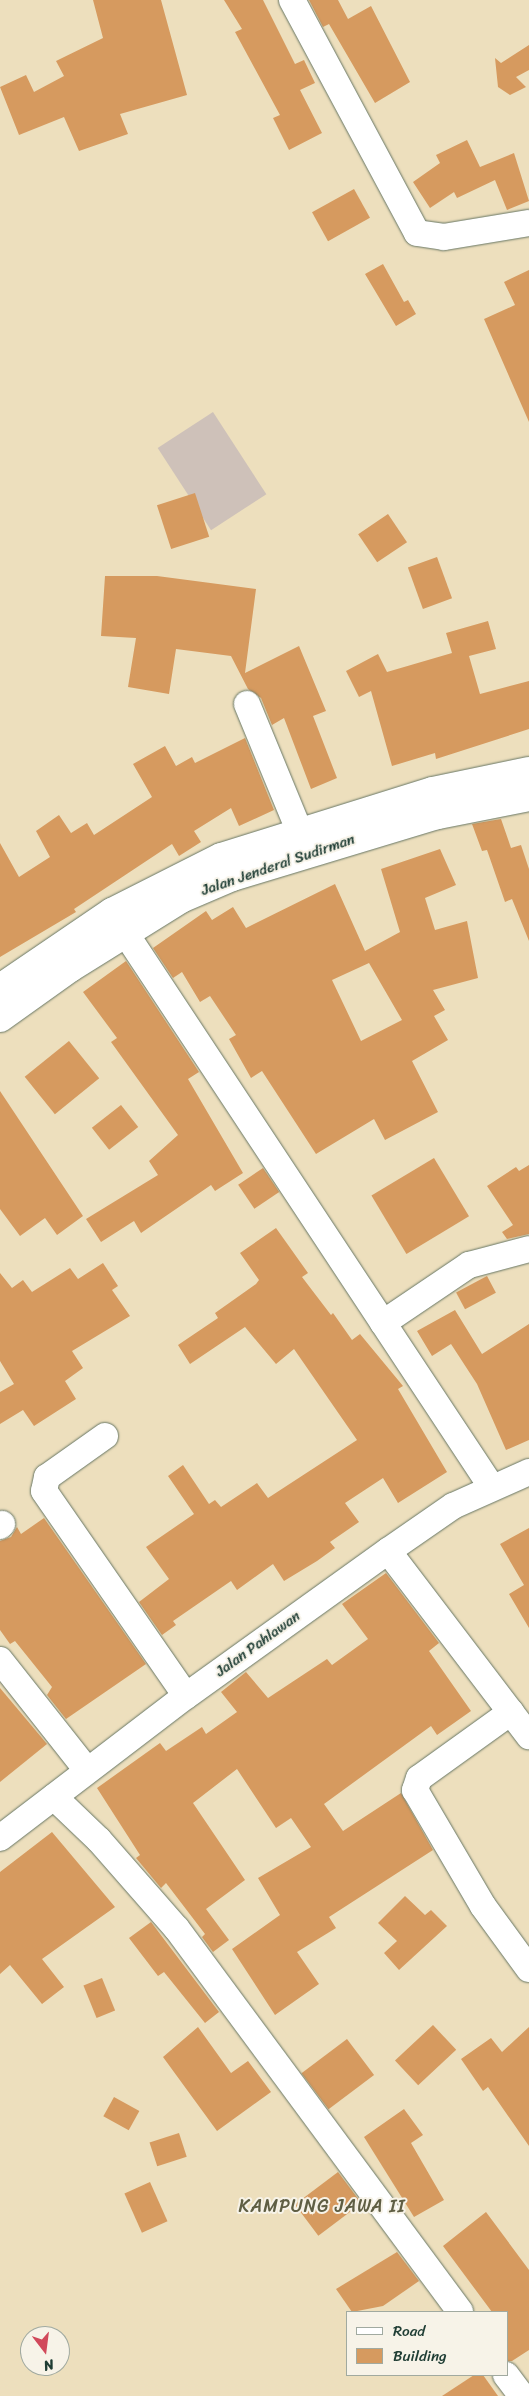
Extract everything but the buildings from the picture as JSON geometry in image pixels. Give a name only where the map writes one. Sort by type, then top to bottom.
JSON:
[{"type":"main road","name":"Jalan Jenderal Sudirman","points":[[0,988],[112,912],[171,879],[299,830],[433,791],[529,771]]},
{"type":"main road","name":"Jalan Jenderal Sudirman","points":[[0,1018],[181,899],[308,851],[438,815],[529,797]]},
{"type":"street","points":[[292,0],[417,233],[444,237],[529,223]]},
{"type":"street","points":[[247,704],[299,830]]},
{"type":"street","points":[[126,934],[491,1486]]},
{"type":"street","points":[[383,1323],[469,1265],[529,1249]]},
{"type":"street","points":[[105,1436],[47,1477],[44,1491],[186,1696]]},
{"type":"street","name":"Jalan Pahlawan","points":[[0,1838],[186,1696],[388,1551],[491,1486],[527,1477]]},
{"type":"street","points":[[388,1551],[529,1736]]},
{"type":"street","points":[[0,1660],[87,1770]]},
{"type":"street","points":[[511,1712],[419,1778],[415,1790],[483,1906],[529,1970]]},
{"type":"street","points":[[54,1797],[99,1840],[177,1929],[459,2311]]},
{"type":"street","points":[[507,2376],[522,2396]]},
{"type":"shaded area","points":[[213,412],[266,494],[211,530],[158,448]]},
{"type":"district","name":"KAMPUNG JAWA II","points":[[322,2206]]}]
